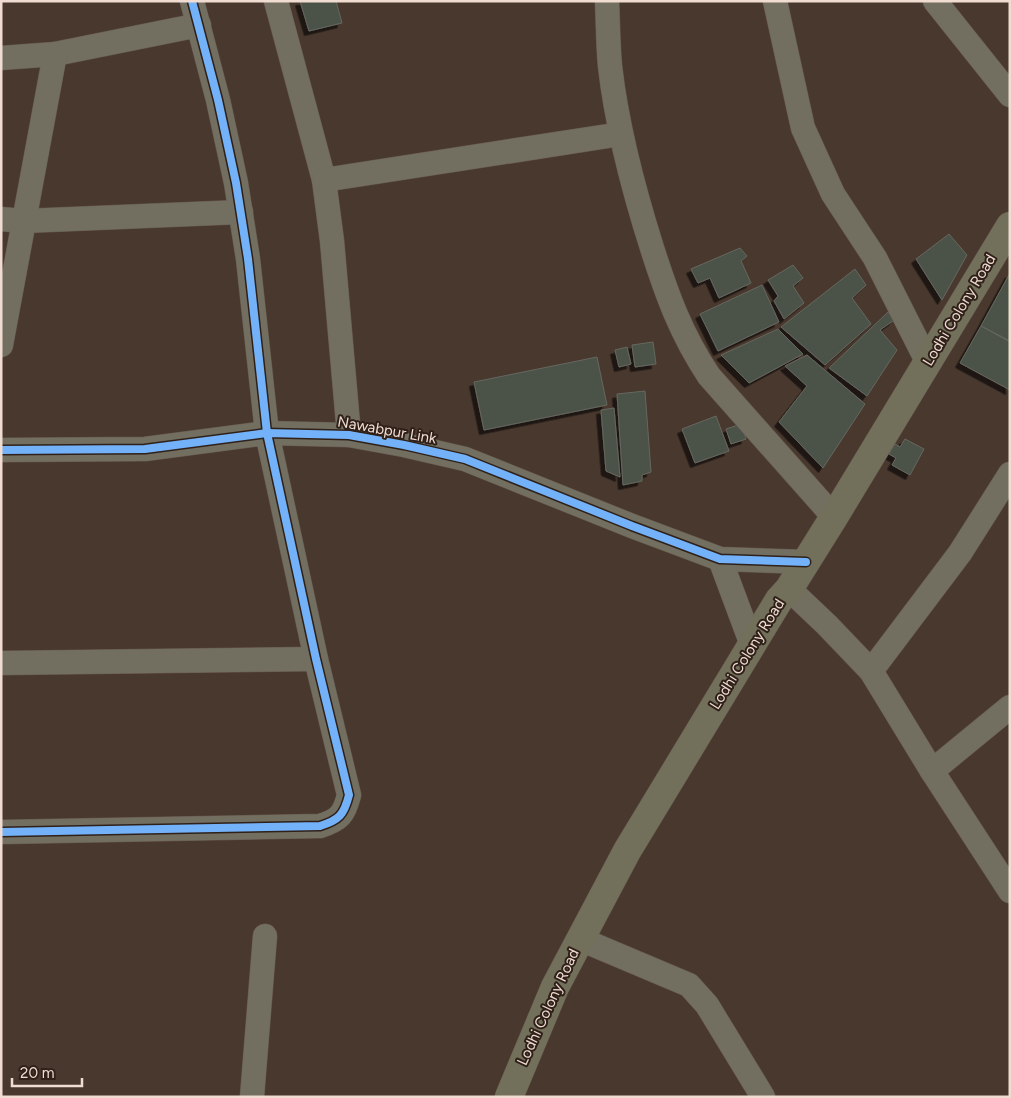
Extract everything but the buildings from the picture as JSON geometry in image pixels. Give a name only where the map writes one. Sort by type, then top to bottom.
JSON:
[{"type":"main road","name":"Lodhi Colony Road","points":[[509,1097],[555,987],[626,851],[779,600],[789,589],[834,517],[1010,226]]},
{"type":"street","points":[[1,832],[320,826],[342,815],[349,795],[316,659],[267,433],[241,212],[218,100],[192,1]]},
{"type":"street","points":[[276,1],[324,180],[332,241],[349,435]]},
{"type":"street","points":[[607,1],[610,65],[621,134],[639,208],[677,318],[693,351],[709,376],[834,517]]},
{"type":"street","points":[[775,1],[803,128],[833,194],[875,258],[928,363]]},
{"type":"street","points":[[935,1],[1010,95]]},
{"type":"street","points":[[1,58],[55,54],[199,26]]},
{"type":"street","points":[[1,345],[55,54]]},
{"type":"street","points":[[324,180],[621,134]]},
{"type":"street","points":[[1,219],[24,221],[241,212]]},
{"type":"street","name":"Nawabpur Link","points":[[1,450],[145,449],[267,433],[349,435],[465,459],[720,559],[806,562]]},
{"type":"street","points":[[871,671],[960,553],[1010,474]]},
{"type":"street","points":[[720,559],[752,645]]},
{"type":"street","points":[[789,589],[871,671],[932,772],[1010,891]]},
{"type":"street","points":[[1,663],[316,659]]},
{"type":"street","points":[[932,772],[1010,708]]},
{"type":"street","points":[[252,1097],[265,936]]},
{"type":"street","points":[[580,938],[689,985],[706,1005],[763,1097]]},
{"type":"cycle path","points":[[1,832],[320,826],[340,816],[349,795],[316,659],[267,433],[248,259],[236,183],[218,100],[192,1]]},
{"type":"cycle path","points":[[1,450],[145,449],[267,433],[349,435],[465,459],[720,559],[806,562]]}]
